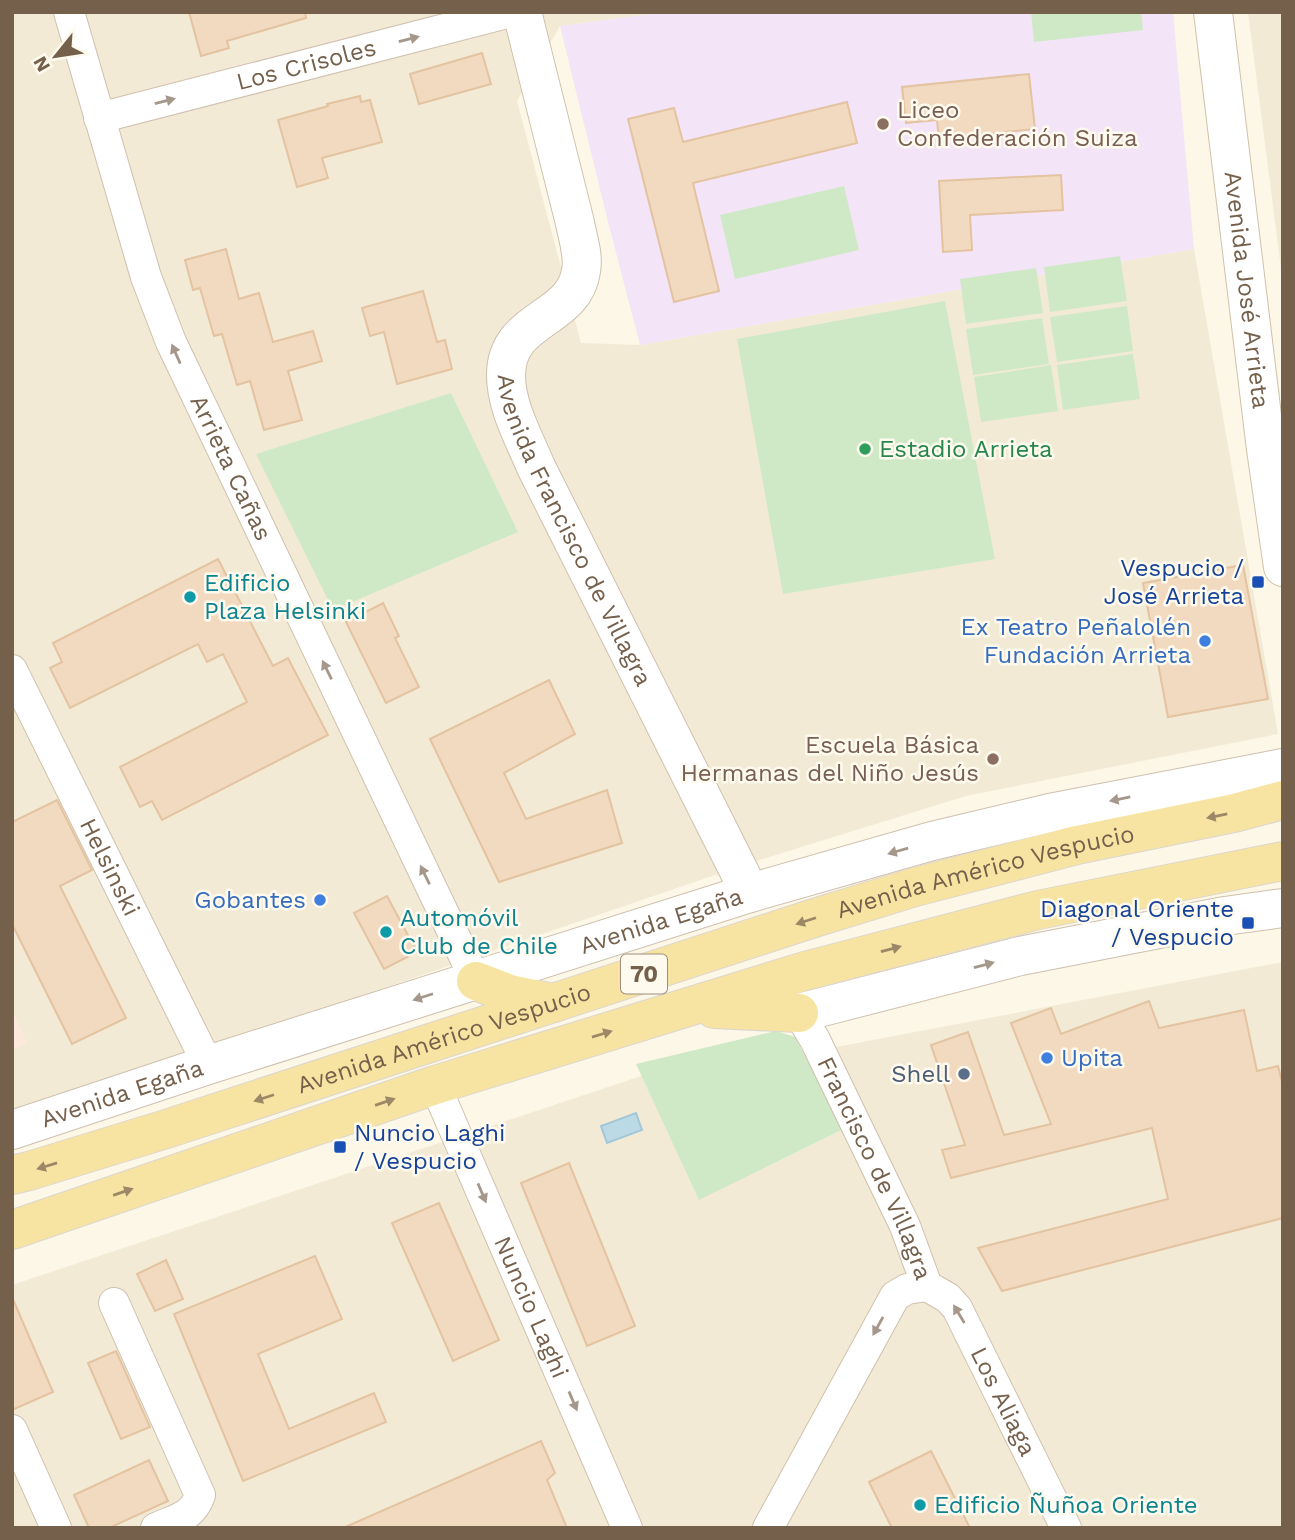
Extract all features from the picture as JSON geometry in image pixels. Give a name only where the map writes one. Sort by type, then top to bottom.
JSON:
[{"type":"main road","name":"Avenida Américo Vespucio","points":[[12,1175],[163,1130],[915,887],[1077,845],[1234,813],[1283,800]]},
{"type":"main road","name":"Avenida Américo Vespucio","points":[[12,1230],[435,1085],[805,971],[1038,910],[1283,861]]},
{"type":"main road","points":[[476,981],[510,994],[556,1003]]},
{"type":"main road","points":[[684,1008],[799,1013]]},
{"type":"street","name":"Arrieta Cañas","points":[[69,12],[146,277],[171,342],[476,981]]},
{"type":"street","name":"Los Crisoles","points":[[99,118],[511,12]]},
{"type":"street","name":"Avenida Francisco de Villagra","points":[[522,12],[575,223],[582,268],[579,282],[571,296],[560,307],[530,327],[518,338],[511,350],[506,377],[509,396],[536,467],[750,893]]},
{"type":"street","name":"Avenida José Arrieta","points":[[1213,12],[1266,449],[1283,567]]},
{"type":"street","name":"Helsinski","points":[[12,670],[208,1065]]},
{"type":"street","name":"Avenida Egaña","points":[[12,1130],[750,893],[932,841],[1050,813],[1283,768]]},
{"type":"street","points":[[799,1013],[1020,956],[1212,918],[1283,908]]},
{"type":"street","name":"Francisco de Villagra","points":[[768,1528],[895,1296],[907,1289],[927,1286],[905,1226],[815,1040],[799,1013]]},
{"type":"street","name":"Nuncio Laghi","points":[[435,1085],[627,1528]]},
{"type":"street","name":"Los Aliaga","points":[[927,1286],[948,1298],[957,1308],[1066,1528]]},
{"type":"street","points":[[114,1303],[200,1495],[197,1505],[189,1514],[156,1528]]},
{"type":"street","points":[[12,1430],[56,1528]]},
{"type":"shaded area","points":[[12,12],[665,12],[560,26],[517,101],[581,343],[640,345],[1194,249],[1278,734],[966,796],[756,861],[12,1115]]},
{"type":"shaded area","name":"Liceo Confederación Suiza","points":[[665,12],[1173,12],[1194,249],[640,345],[560,26]]},
{"type":"shaded area","points":[[1248,12],[1283,12],[1283,284]]},
{"type":"shaded area","points":[[1283,962],[1283,1528],[12,1528],[12,1285],[641,1076],[789,1056]]},
{"type":"shaded area","points":[[12,1010],[27,1043],[13,1050],[12,1047]]},
{"type":"green space","points":[[1031,12],[1141,12],[1143,30],[1034,42]]},
{"type":"green space","points":[[844,186],[859,250],[735,279],[720,215]]},
{"type":"green space","points":[[1120,256],[1127,301],[1050,312],[1044,267]]},
{"type":"green space","points":[[1036,268],[1043,313],[966,324],[960,279]]},
{"type":"green space","name":"Estadio Arrieta","points":[[945,301],[995,559],[783,594],[737,339]]},
{"type":"green space","points":[[1127,306],[1133,351],[1057,362],[1050,317]]},
{"type":"green space","points":[[1042,318],[1049,364],[973,375],[966,329]]},
{"type":"green space","points":[[1133,354],[1140,399],[1063,410],[1057,365]]},
{"type":"green space","points":[[1051,365],[1058,411],[981,422],[974,377]]},
{"type":"green space","points":[[451,393],[518,532],[333,610],[256,454]]},
{"type":"green space","points":[[776,1031],[795,1037],[843,1129],[699,1200],[636,1064]]},
{"type":"water","points":[[636,1113],[642,1130],[607,1143],[601,1126]]},
{"type":"building","points":[[189,12],[305,12],[306,18],[227,41],[229,48],[201,56]]},
{"type":"building","points":[[482,53],[491,84],[419,104],[410,74]]},
{"type":"building","points":[[1029,74],[1035,129],[939,139],[937,120],[906,123],[902,87]]},
{"type":"building","points":[[360,96],[361,102],[370,100],[382,142],[322,158],[328,178],[297,187],[278,120]]},
{"type":"building","points":[[847,102],[857,143],[693,183],[719,291],[674,302],[628,119],[674,108],[683,142]]},
{"type":"building","points":[[1061,175],[1063,210],[970,215],[972,250],[943,252],[939,181]]},
{"type":"building","points":[[226,249],[239,299],[259,293],[273,342],[313,331],[322,361],[288,371],[302,420],[264,430],[250,381],[237,385],[222,334],[214,336],[200,288],[193,290],[185,260]]},
{"type":"building","points":[[423,291],[437,342],[445,340],[452,369],[397,384],[384,332],[370,336],[362,308]]},
{"type":"building","points":[[218,559],[273,666],[288,658],[328,735],[162,820],[152,801],[140,807],[120,767],[247,702],[223,654],[207,662],[198,644],[70,708],[50,668],[62,662],[53,643]]},
{"type":"building","name":"Ex Teatro Peñalolén Fundación Arrieta","points":[[1243,565],[1268,699],[1168,717],[1143,583]]},
{"type":"building","points":[[383,603],[399,636],[395,638],[419,687],[386,703],[346,622]]},
{"type":"building","points":[[549,680],[575,734],[504,773],[526,819],[607,790],[622,843],[499,882],[430,739]]},
{"type":"building","points":[[57,800],[92,870],[60,886],[126,1018],[72,1044],[12,924],[12,822]]},
{"type":"building","name":"Automóvil Club de Chile","points":[[387,896],[417,952],[384,969],[354,913]]},
{"type":"building","points":[[1149,1001],[1159,1028],[1244,1010],[1257,1071],[1278,1066],[1283,1086],[1283,1218],[1002,1291],[978,1248],[1168,1199],[1152,1128],[951,1178],[942,1150],[965,1145],[931,1045],[968,1032],[1004,1135],[1051,1124],[1011,1023],[1051,1008],[1061,1034]]},
{"type":"building","points":[[569,1163],[635,1326],[587,1346],[521,1183]]},
{"type":"building","points":[[439,1203],[499,1340],[453,1361],[392,1223]]},
{"type":"building","points":[[315,1256],[342,1319],[258,1354],[289,1429],[374,1393],[386,1422],[243,1481],[174,1314]]},
{"type":"building","points":[[166,1260],[183,1299],[155,1311],[137,1274]]},
{"type":"building","points":[[12,1297],[53,1392],[12,1410]]},
{"type":"building","points":[[116,1351],[150,1427],[121,1439],[88,1363]]},
{"type":"building","points":[[541,1441],[555,1473],[547,1480],[567,1528],[343,1528]]},
{"type":"building","name":"Edificio Ñuñoa Oriente","points":[[931,1451],[970,1528],[892,1528],[869,1482]]},
{"type":"building","points":[[149,1460],[168,1501],[109,1528],[89,1528],[74,1495]]},
{"type":"place","name":"Liceo Confederación Suiza","points":[[883,124]]},
{"type":"place","name":"Estadio Arrieta","points":[[865,449]]},
{"type":"place","name":"Vespucio / José Arrieta","points":[[1258,582]]},
{"type":"place","name":"Edificio Plaza Helsinki","points":[[190,597]]},
{"type":"place","name":"Ex Teatro Peñalolén Fundación Arrieta","points":[[1205,641]]},
{"type":"place","name":"Escuela Básica Hermanas del Niño Jesús","points":[[993,759]]},
{"type":"place","name":"Gobantes","points":[[320,900]]},
{"type":"place","name":"Diagonal Oriente / Vespucio","points":[[1248,923]]},
{"type":"place","name":"Automóvil Club de Chile","points":[[386,932]]},
{"type":"place","name":"Upita","points":[[1047,1058]]},
{"type":"place","name":"Shell","points":[[964,1074]]},
{"type":"place","name":"Nuncio Laghi / Vespucio","points":[[340,1147]]},
{"type":"place","name":"Edificio Ñuñoa Oriente","points":[[920,1505]]}]
